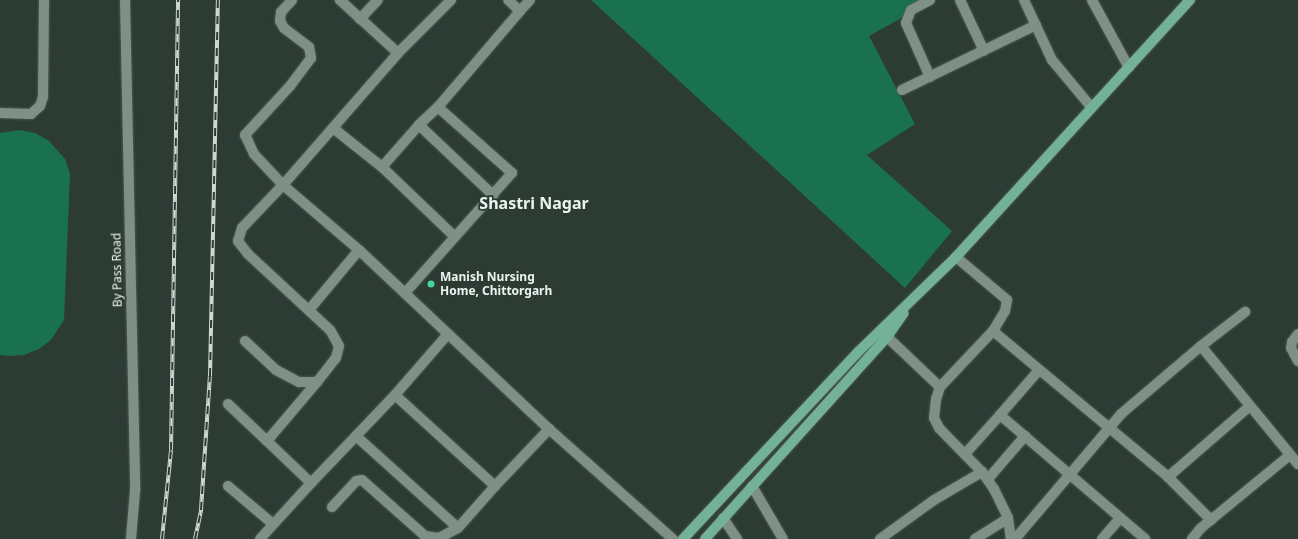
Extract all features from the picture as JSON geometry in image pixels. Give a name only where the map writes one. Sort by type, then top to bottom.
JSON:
[{"type":"main road","points":[[705,539],[906,308],[956,257],[1190,0]]},
{"type":"main road","points":[[683,539],[884,333]]},
{"type":"street","points":[[0,113],[30,114],[40,106],[43,97],[44,0]]},
{"type":"street","name":"By Pass Road","points":[[125,0],[132,404],[135,491],[131,539]]},
{"type":"street","points":[[292,0],[281,12],[280,21],[284,28],[309,47],[312,58],[290,86],[245,135],[254,154],[283,185],[359,250],[549,429],[673,539]]},
{"type":"street","points":[[340,0],[398,53]]},
{"type":"street","points":[[360,19],[378,0]]},
{"type":"street","points":[[267,441],[336,358],[339,346],[330,330],[248,254],[238,241],[242,228],[283,185],[398,53],[451,0]]},
{"type":"street","points":[[508,0],[520,11]]},
{"type":"street","points":[[382,166],[419,125],[438,107],[530,0]]},
{"type":"street","points":[[930,0],[911,10],[906,23],[930,77]]},
{"type":"street","points":[[960,0],[984,51]]},
{"type":"street","points":[[1024,0],[1052,60],[1092,108]]},
{"type":"street","points":[[1092,0],[1129,68]]},
{"type":"street","points":[[902,90],[1036,25]]},
{"type":"street","points":[[405,293],[512,173],[438,107]]},
{"type":"street","points":[[419,125],[493,195]]},
{"type":"street","points":[[333,128],[382,166],[455,237]]},
{"type":"street","points":[[309,310],[359,250]]},
{"type":"street","points":[[956,257],[1007,300],[1005,311],[993,331],[940,387],[936,399],[934,418],[939,428],[985,475],[1008,518],[1011,539]]},
{"type":"street","points":[[1015,539],[1121,414],[1200,346],[1245,312]]},
{"type":"street","points":[[993,331],[1168,477],[1211,520]]},
{"type":"street","points":[[884,333],[940,387]]},
{"type":"street","points":[[260,539],[395,395],[448,334]]},
{"type":"street","points":[[1298,334],[1292,342],[1291,348],[1298,361]]},
{"type":"street","points":[[245,341],[276,370],[299,382],[317,382]]},
{"type":"street","points":[[1192,539],[1211,520],[1296,460],[1200,346]]},
{"type":"street","points":[[965,454],[1039,370]]},
{"type":"street","points":[[395,395],[495,486]]},
{"type":"street","points":[[228,404],[311,483]]},
{"type":"street","points":[[1168,477],[1250,406]]},
{"type":"street","points":[[1000,415],[1145,539]]},
{"type":"street","points":[[332,507],[356,481],[362,480],[425,536],[439,538],[458,528],[549,429]]},
{"type":"street","points":[[356,436],[458,528]]},
{"type":"street","points":[[880,539],[934,500],[985,475],[1025,436]]},
{"type":"street","points":[[228,486],[273,524]]},
{"type":"street","points":[[752,486],[783,539]]},
{"type":"street","points":[[723,518],[737,539]]},
{"type":"street","points":[[975,539],[1008,518]]},
{"type":"street","points":[[1102,539],[1120,518]]},
{"type":"green space","points":[[591,0],[934,0],[869,36],[915,124],[867,155],[952,231],[905,288]]},
{"type":"green space","points":[[19,130],[35,133],[49,141],[65,159],[70,174],[64,320],[51,340],[39,349],[24,355],[8,356],[0,355],[0,133]]},
{"type":"railway","points":[[162,539],[171,450],[178,0]]},
{"type":"railway","points":[[195,539],[201,510],[210,376],[218,0]]},
{"type":"place","name":"Manish Nursing Home, Chittorgarh","points":[[431,284]]},
{"type":"district","name":"Shastri Nagar","points":[[534,203]]}]
